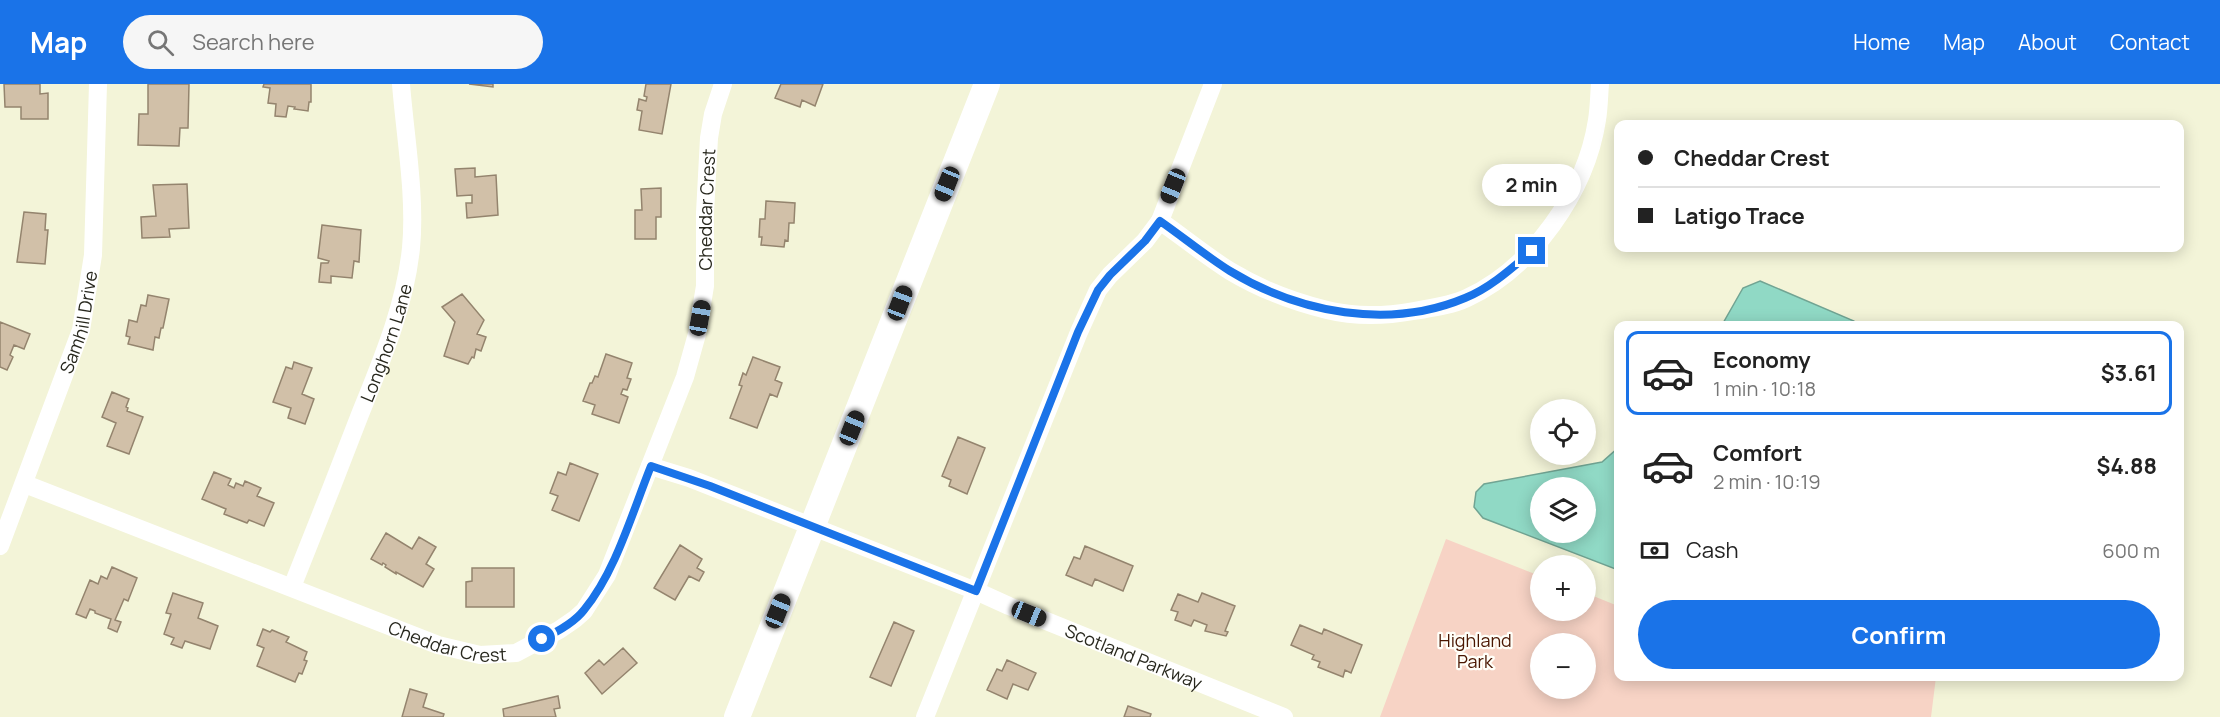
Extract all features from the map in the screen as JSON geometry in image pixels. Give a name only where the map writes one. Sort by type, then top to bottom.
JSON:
[{"type":"street","name":"Samhill Drive","points":[[0,546],[81,330],[93,255],[98,84]]},
{"type":"street","name":"Longhorn Lane","points":[[292,587],[381,362],[405,284],[411,245],[412,213],[400,84]]},
{"type":"street","name":"Cheddar Crest","points":[[25,484],[438,645],[480,655],[516,653],[559,630],[584,611],[607,575],[685,377],[697,334],[705,286],[705,213],[709,138],[713,114],[723,84]]},
{"type":"street","points":[[737,717],[987,84]]},
{"type":"street","points":[[925,717],[1078,332],[1098,290],[1145,241],[1160,221],[1214,84]]},
{"type":"street","points":[[1160,221],[1230,271],[1297,301],[1329,311],[1356,315],[1401,314],[1439,307],[1467,298],[1504,274],[1532,251],[1552,227],[1574,188],[1588,154],[1597,122],[1600,84]]},
{"type":"street","name":"Scotland Parkway","points":[[651,466],[689,478],[976,591],[1284,717]]},
{"type":"green space","name":"Highland Park","points":[[1446,539],[1530,572],[1530,621],[1596,621],[1596,597],[1614,604],[1614,681],[1936,681],[1931,717],[1380,717]]},
{"type":"water","points":[[1760,281],[1854,321],[1724,321],[1743,288]]},
{"type":"water","points":[[1614,452],[1614,568],[1596,562],[1596,555],[1579,555],[1548,543],[1596,543],[1596,477],[1530,477],[1530,536],[1483,518],[1474,507],[1476,492],[1484,484],[1596,465]]},
{"type":"building","points":[[4,84],[40,84],[40,94],[48,93],[48,119],[21,119],[21,107],[5,107]]},
{"type":"building","points":[[148,84],[189,84],[188,128],[180,128],[179,146],[138,145],[139,114],[148,114]]},
{"type":"building","points":[[264,84],[311,84],[311,102],[309,102],[308,111],[288,106],[286,117],[275,116],[276,104],[268,103],[270,88],[263,87]]},
{"type":"building","points":[[469,84],[493,84],[493,87]]},
{"type":"building","points":[[646,84],[671,84],[662,134],[639,130],[642,111],[637,110],[639,99],[646,101],[647,97],[644,96]]},
{"type":"building","points":[[781,84],[823,84],[815,106],[802,100],[800,107],[775,98]]},
{"type":"building","points":[[475,168],[475,177],[496,175],[498,215],[467,218],[466,203],[472,203],[472,195],[457,196],[455,169]]},
{"type":"building","points":[[187,184],[189,228],[169,229],[170,237],[142,238],[141,217],[156,216],[153,185]]},
{"type":"building","points":[[661,188],[661,217],[656,217],[656,239],[635,239],[635,210],[642,210],[641,189]]},
{"type":"building","points":[[766,201],[795,203],[794,223],[789,223],[788,241],[785,240],[784,247],[761,245],[760,219],[765,219]]},
{"type":"building","points":[[24,212],[46,214],[45,230],[48,230],[45,264],[17,262]]},
{"type":"building","points":[[322,225],[361,230],[359,262],[354,261],[352,278],[331,276],[331,283],[319,282],[321,263],[329,261],[318,258]]},
{"type":"building","points":[[462,294],[484,320],[477,334],[486,337],[481,351],[476,349],[474,358],[472,357],[468,364],[444,356],[455,322],[442,307]]},
{"type":"building","points":[[148,295],[169,299],[163,328],[161,328],[159,338],[155,337],[153,350],[128,344],[130,337],[126,336],[129,320],[137,322],[141,305],[146,306]]},
{"type":"building","points":[[0,322],[30,334],[24,349],[14,345],[10,355],[13,357],[7,370],[0,367]]},
{"type":"building","points":[[606,354],[632,363],[627,378],[631,379],[627,390],[623,389],[621,394],[628,397],[619,423],[592,414],[595,405],[583,401],[590,383],[595,376],[598,377]]},
{"type":"building","points":[[753,357],[780,367],[775,380],[782,383],[777,397],[770,394],[757,428],[730,418],[742,386],[739,385],[743,373],[746,375]]},
{"type":"building","points":[[294,362],[312,368],[302,394],[314,399],[305,424],[288,418],[291,408],[273,402],[286,367],[292,369]]},
{"type":"building","points":[[112,392],[129,399],[127,411],[143,417],[129,454],[107,446],[116,423],[102,417]]},
{"type":"building","points":[[958,437],[985,448],[967,494],[949,486],[951,480],[942,476]]},
{"type":"building","points":[[570,463],[598,474],[579,521],[552,510],[558,496],[550,493],[558,472],[566,475]]},
{"type":"building","points":[[214,472],[231,479],[228,485],[234,488],[236,483],[243,486],[245,481],[261,488],[257,496],[274,503],[264,526],[249,520],[247,523],[224,514],[226,509],[202,499]]},
{"type":"building","points":[[386,533],[412,549],[419,537],[436,547],[426,564],[434,569],[423,587],[396,572],[396,574],[383,563],[382,565],[371,559]]},
{"type":"building","points":[[680,545],[702,559],[697,568],[704,572],[699,581],[689,576],[675,600],[654,588]]},
{"type":"building","points":[[1085,546],[1133,566],[1123,591],[1095,579],[1092,586],[1066,575],[1074,557],[1080,559]]},
{"type":"building","points":[[112,567],[137,578],[128,601],[124,599],[115,620],[121,622],[117,632],[108,628],[111,619],[95,611],[90,609],[86,618],[76,614],[90,580],[98,584],[101,576],[107,579]]},
{"type":"building","points":[[472,568],[514,568],[514,607],[466,607],[466,582],[472,581]]},
{"type":"building","points":[[173,593],[203,603],[198,618],[218,626],[210,649],[185,641],[182,648],[171,644],[174,638],[164,634],[171,614],[166,613]]},
{"type":"building","points":[[1202,593],[1235,606],[1225,631],[1228,632],[1226,636],[1205,631],[1207,625],[1194,620],[1191,626],[1175,620],[1178,612],[1171,610],[1178,594],[1198,602]]},
{"type":"building","points":[[894,622],[914,631],[891,686],[870,677]]},
{"type":"building","points":[[1300,625],[1322,634],[1324,629],[1362,645],[1351,673],[1345,670],[1343,677],[1318,667],[1320,662],[1312,659],[1314,655],[1291,645]]},
{"type":"building","points":[[263,629],[289,637],[286,642],[307,652],[304,660],[307,661],[302,674],[299,673],[295,682],[257,666],[264,648],[257,645]]},
{"type":"building","points":[[623,648],[637,663],[602,694],[585,673],[599,660],[604,665]]},
{"type":"building","points":[[1007,660],[1036,673],[1028,690],[1013,684],[1007,699],[987,690],[997,669],[1002,671]]},
{"type":"building","points":[[410,689],[427,694],[423,707],[444,714],[443,717],[402,717]]},
{"type":"building","points":[[558,696],[560,708],[554,709],[556,717],[504,717],[503,709]]},
{"type":"building","points":[[1128,706],[1151,714],[1150,717],[1124,717]]},
{"type":"route","points":[[542,639],[559,630],[584,611],[607,575],[651,466],[710,486],[976,591],[1078,332],[1098,290],[1145,241],[1160,221],[1230,271],[1260,286],[1329,311],[1356,315],[1401,314],[1439,307],[1467,298],[1504,274],[1532,251]]}]
